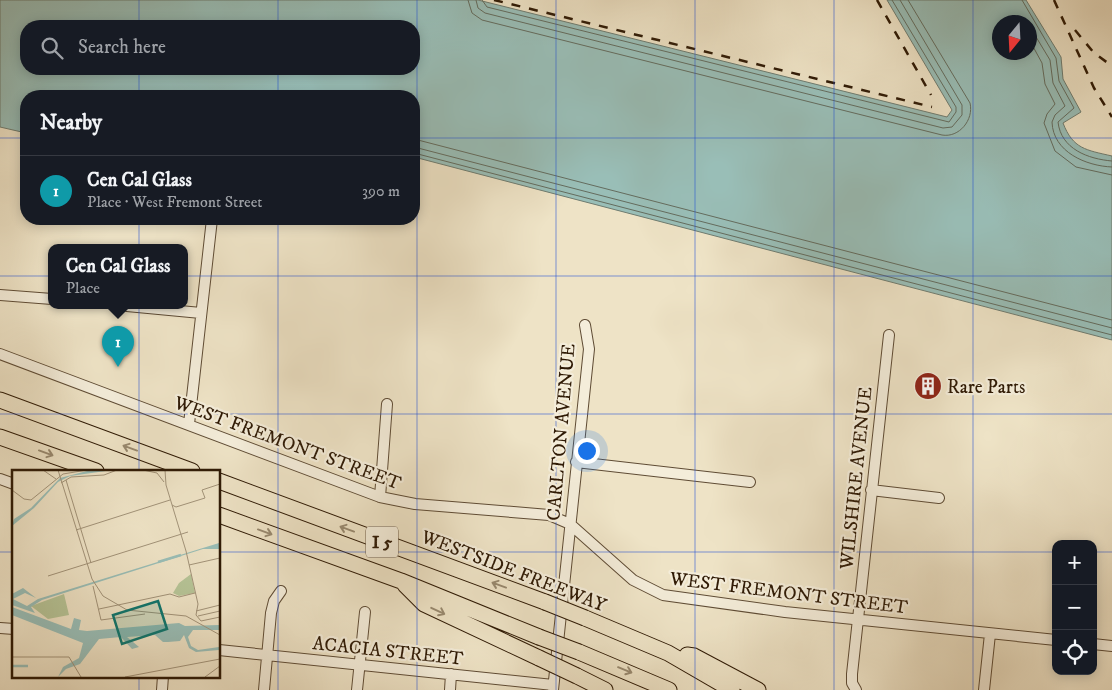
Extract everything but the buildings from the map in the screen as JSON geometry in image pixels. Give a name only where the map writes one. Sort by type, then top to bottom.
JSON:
[{"type":"highway","points":[[0,400],[189,470]]},
{"type":"highway","points":[[0,436],[93,470]]},
{"type":"highway","name":"WESTSIDE FREEWAY","points":[[220,481],[585,618],[668,652],[732,690]]},
{"type":"highway","name":"I 5","points":[[220,515],[401,581],[669,690]]},
{"type":"highway","points":[[401,581],[424,604],[605,690]]},
{"type":"highway","points":[[668,652],[694,656],[758,690]]},
{"type":"street","points":[[189,424],[211,225]]},
{"type":"street","points":[[0,294],[48,299]]},
{"type":"street","points":[[159,309],[201,313]]},
{"type":"street","name":"CARLTON AVENUE","points":[[553,688],[589,349],[585,326]]},
{"type":"street","name":"WILSHIRE AVENUE","points":[[854,688],[858,620],[871,490],[890,335]]},
{"type":"street","name":"WEST FREMONT STREET","points":[[0,354],[380,497],[415,504],[549,515],[570,524],[633,580],[663,594],[766,610],[1052,640]]},
{"type":"street","points":[[380,497],[387,404]]},
{"type":"street","points":[[576,462],[750,482]]},
{"type":"street","points":[[0,479],[12,483]]},
{"type":"street","points":[[871,490],[939,498]]},
{"type":"street","points":[[264,690],[271,613],[274,601],[281,591]]},
{"type":"street","points":[[357,690],[365,612]]},
{"type":"street","points":[[984,690],[990,634]]},
{"type":"street","points":[[1097,644],[1112,646]]},
{"type":"street","name":"ACACIA STREET","points":[[220,650],[451,674],[553,688]]},
{"type":"street","points":[[450,690],[451,674]]},
{"type":"water","points":[[0,0],[478,0],[947,117],[952,110],[887,0],[1026,0],[1035,15],[992,15],[992,60],[1037,60],[1037,18],[1061,57],[1063,79],[1081,112],[1063,123],[1067,132],[1082,147],[1112,156],[1112,340],[420,159],[420,90],[20,90],[20,132],[0,127]]},
{"type":"railway","points":[[494,0],[932,107]]},
{"type":"railway","points":[[877,0],[931,95]]},
{"type":"railway","points":[[1054,0],[1094,88],[1112,117]]},
{"type":"railway","points":[[1075,30],[1094,53],[1112,66]]},
{"type":"place","name":"Cen Cal Glass","points":[[118,367]]},
{"type":"place","name":"Rare Parts","points":[[928,386]]}]
